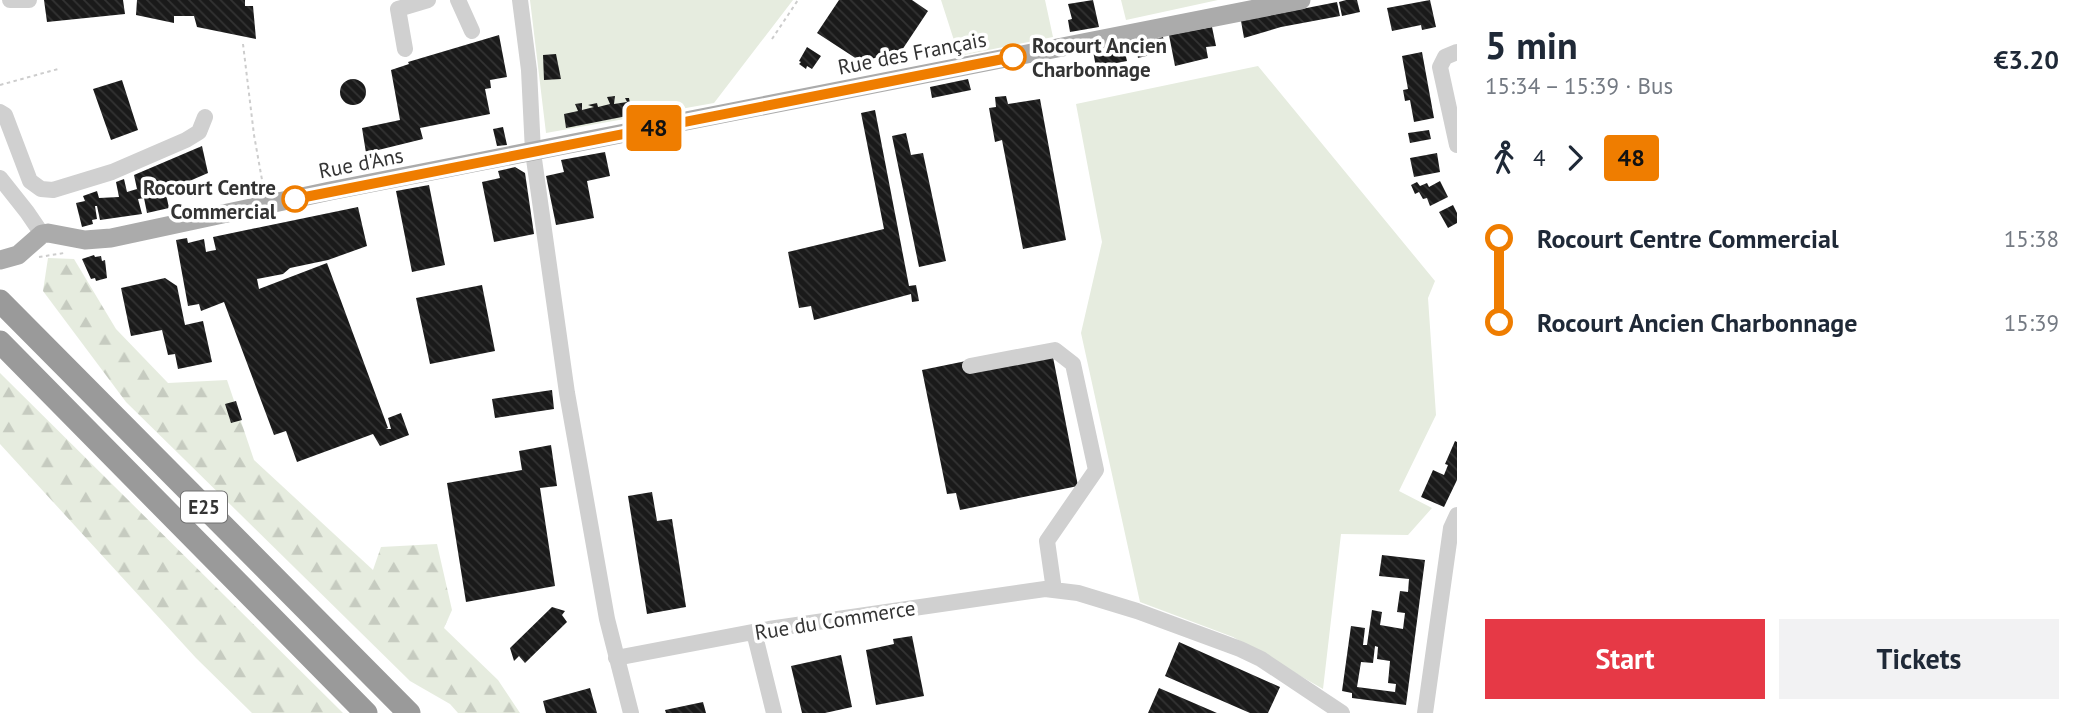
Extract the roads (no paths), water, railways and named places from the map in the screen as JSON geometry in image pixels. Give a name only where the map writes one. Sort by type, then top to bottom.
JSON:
[{"type":"highway","name":"E25","points":[[0,301],[409,713]]},
{"type":"highway","name":"E25","points":[[0,342],[366,713]]},
{"type":"main road","name":"Rue des Français","points":[[533,152],[1301,0]]},
{"type":"main road","name":"Rue d'Ans","points":[[41,234],[99,240],[533,152]]},
{"type":"main road","points":[[0,260],[19,255],[41,234]]},
{"type":"street","points":[[10,0],[29,0]]},
{"type":"street","points":[[405,49],[398,9],[428,0]]},
{"type":"street","points":[[458,0],[472,32]]},
{"type":"street","points":[[520,0],[529,70],[533,152],[567,393],[607,619],[631,713]]},
{"type":"street","points":[[1457,52],[1445,57],[1440,67],[1457,145]]},
{"type":"street","points":[[0,112],[5,115],[30,181],[41,189],[53,190],[112,172],[186,140],[199,132],[205,117]]},
{"type":"street","points":[[0,178],[41,234]]},
{"type":"street","points":[[970,366],[1055,350],[1073,364],[1096,470],[1047,541],[1054,590]]},
{"type":"street","points":[[1425,713],[1451,528],[1457,515]]},
{"type":"street","name":"Rue du Commerce","points":[[616,658],[754,632],[1045,589],[1077,593],[1138,611],[1240,649],[1261,659],[1342,713]]},
{"type":"street","points":[[754,632],[774,713]]},
{"type":"place","name":"Rocourt Ancien Charbonnage","points":[[1013,57]]},
{"type":"place","name":"Rocourt Centre Commercial","points":[[295,199]]}]
